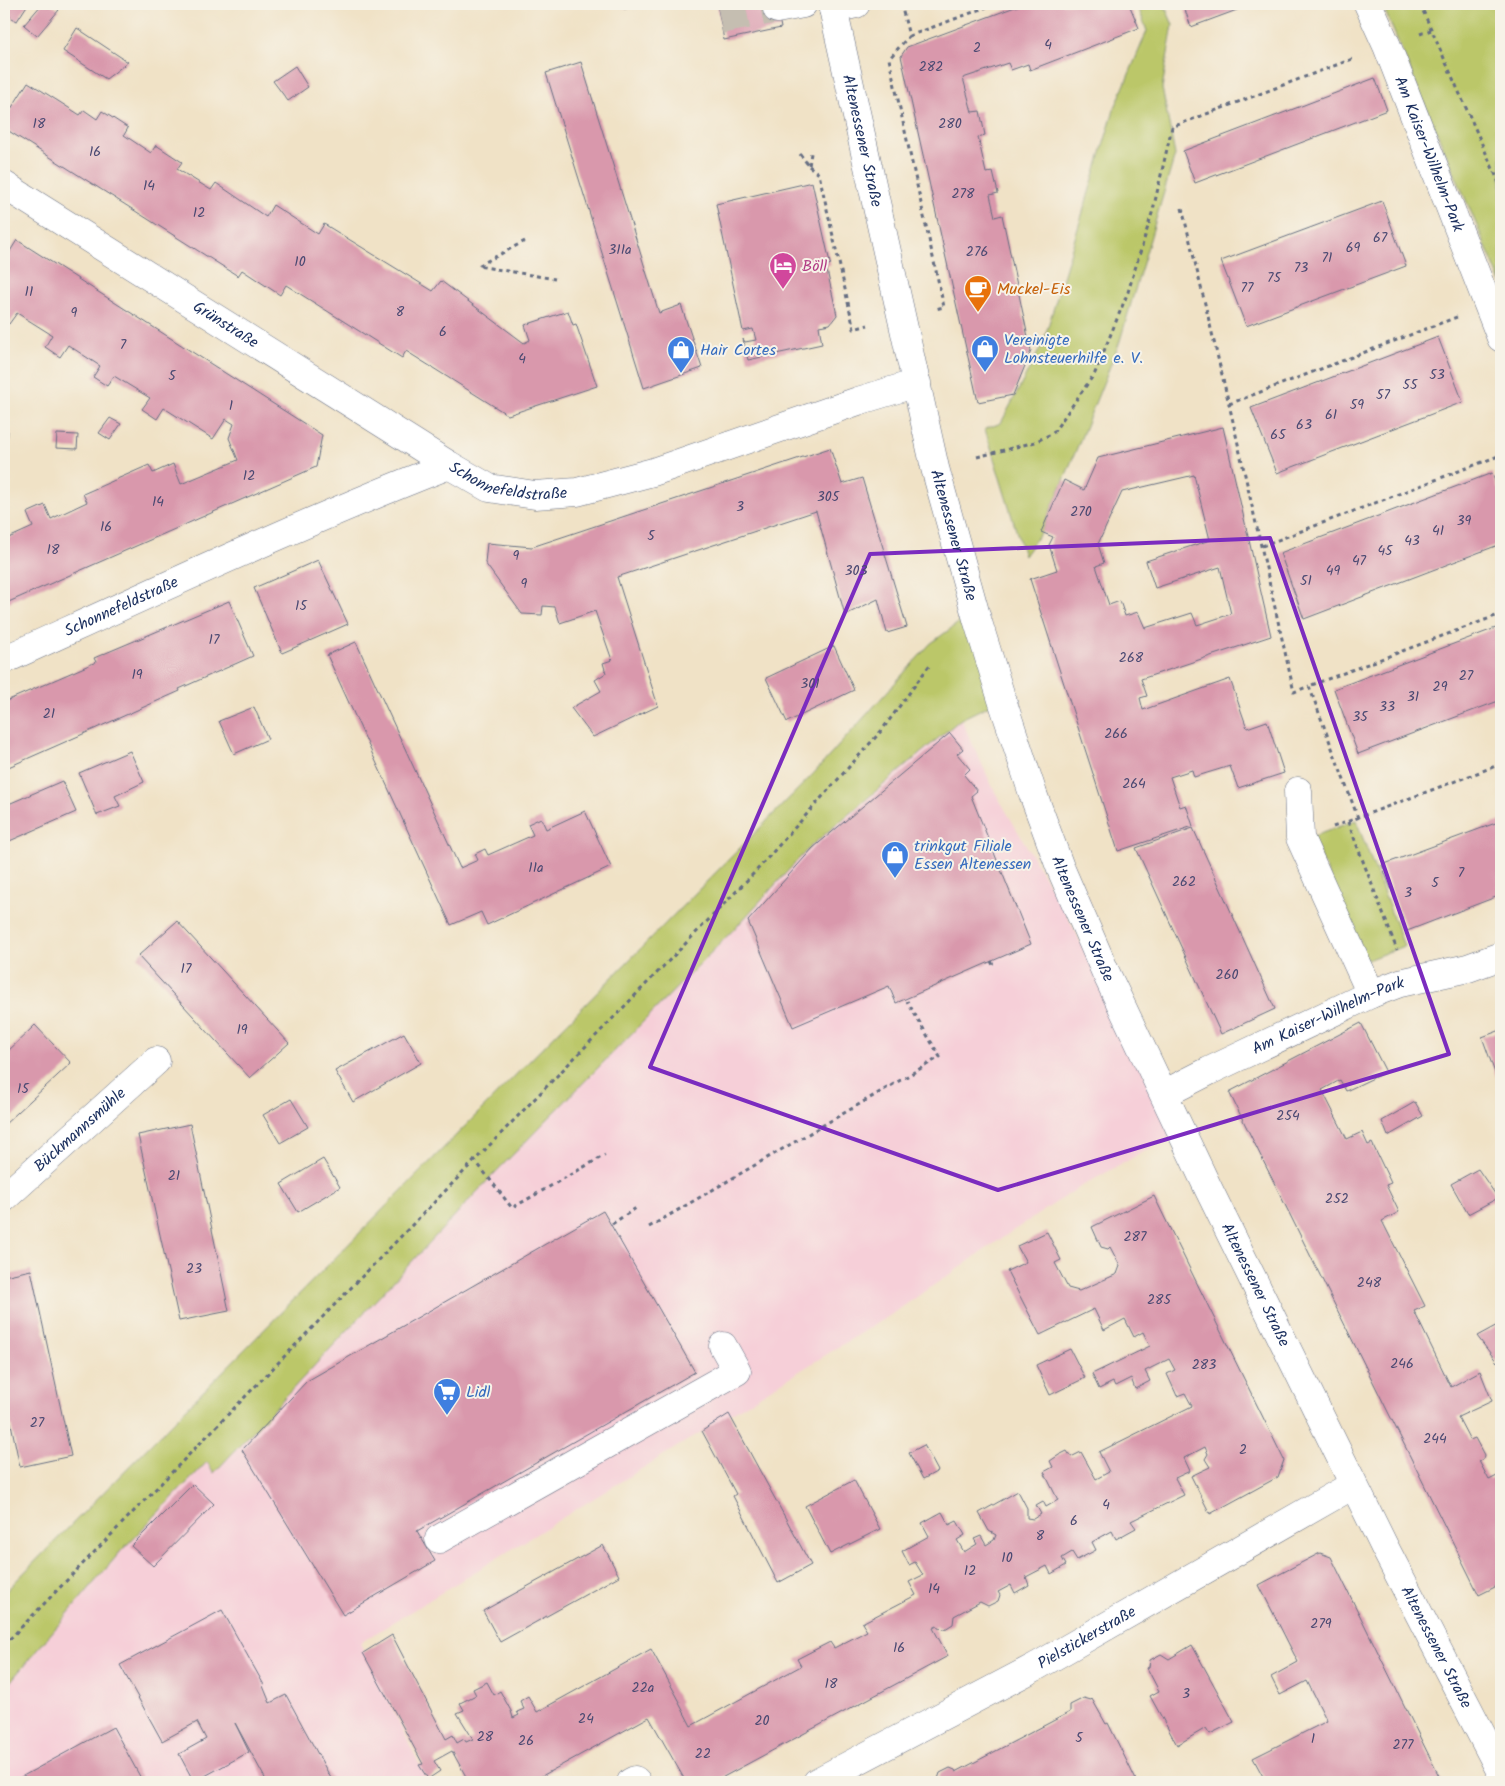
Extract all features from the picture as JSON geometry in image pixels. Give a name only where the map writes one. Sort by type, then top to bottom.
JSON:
[{"type":"street","name":"Am Kaiser-Wilhelm-Park","points":[[1368,4],[1387,46],[1501,338]]},
{"type":"street","name":"Altenessener Straße","points":[[840,5],[900,317],[917,383],[935,468],[977,618],[1033,794],[1068,889],[1209,1190],[1353,1485],[1501,1772]]},
{"type":"street","name":"Grünstraße","points":[[4,185],[449,465]]},
{"type":"street","name":"Schonnefeldstraße","points":[[4,660],[255,546],[449,465],[489,488],[534,495],[577,492],[653,472],[858,401],[917,383]]},
{"type":"street","points":[[1298,791],[1300,838],[1370,994]]},
{"type":"street","name":"Am Kaiser-Wilhelm-Park","points":[[1164,1094],[1370,994],[1409,981],[1468,968],[1501,956]]},
{"type":"street","name":"Bückmannsmühle","points":[[4,1198],[156,1061]]},
{"type":"street","points":[[439,1539],[737,1371],[723,1346]]},
{"type":"street","name":"Pielstickerstraße","points":[[817,1782],[1037,1666],[1353,1485]]},
{"type":"street","points":[[630,1782],[636,1780],[637,1782]]},
{"type":"path","points":[[909,36],[995,4]]},
{"type":"path","points":[[1420,4],[1501,187]]},
{"type":"path","points":[[977,457],[1035,442],[1053,433],[1096,373],[1124,301],[1153,210],[1172,127],[1431,30]]},
{"type":"path","points":[[800,154],[809,166],[811,153]]},
{"type":"path","points":[[1182,208],[1262,546],[1294,692],[1501,614]]},
{"type":"path","points":[[525,241],[478,266],[555,279]]},
{"type":"path","points":[[1229,404],[1488,306]]},
{"type":"path","points":[[1262,546],[1501,454]]},
{"type":"path","points":[[4,1645],[474,1159],[756,871],[882,730],[929,666]]},
{"type":"path","points":[[1309,686],[1358,818]]},
{"type":"path","points":[[1300,838],[1348,822],[1501,764]]},
{"type":"path","points":[[1348,822],[1409,981]]},
{"type":"path","points":[[649,1227],[940,1056],[908,1001]]},
{"type":"path","points":[[474,1159],[512,1208],[605,1155]]},
{"type":"path","points":[[612,1224],[636,1208]]},
{"type":"highlighted area","points":[[1270,538],[1449,1054],[998,1190],[650,1067],[870,554]]},
{"type":"shaded area","points":[[961,719],[995,792],[1069,919],[1175,1134],[1075,1190],[892,1314],[360,1643],[428,1782],[4,1782],[4,1689],[121,1551],[207,1462],[214,1473],[490,1178],[740,923],[810,847]]},
{"type":"green space","points":[[1137,4],[1164,4],[1173,25],[1162,88],[1175,155],[1119,344],[1041,532],[1024,556],[985,429],[1001,423],[1043,343],[1114,110],[1147,31]]},
{"type":"green space","points":[[1382,4],[1501,4],[1501,283],[1495,268]]},
{"type":"green space","points":[[969,615],[996,702],[961,719],[810,847],[740,923],[490,1178],[214,1473],[207,1462],[121,1551],[4,1689],[4,1593],[815,772],[930,644]]},
{"type":"green space","points":[[1356,820],[1404,946],[1367,960],[1312,837]]},
{"type":"building","points":[[4,4],[28,4],[17,21],[4,13]]},
{"type":"building","points":[[42,4],[51,4],[59,10],[37,36],[24,25]]},
{"type":"building","points":[[623,4],[649,4],[649,5],[624,9]]},
{"type":"building","points":[[717,4],[776,4],[781,28],[724,40]]},
{"type":"building","points":[[1023,4],[1129,4],[1139,28],[1030,70],[1028,64],[1011,70],[1008,63],[963,78],[972,112],[980,111],[985,135],[978,137],[986,173],[993,172],[998,193],[990,195],[995,217],[1002,215],[1031,351],[1013,395],[978,402],[901,56],[907,47]]},
{"type":"building","points":[[1183,4],[1253,4],[1191,27]]},
{"type":"building","points":[[77,28],[128,62],[106,79],[63,51]]},
{"type":"building","points":[[581,62],[659,313],[681,305],[702,368],[644,388],[546,73]]},
{"type":"building","points":[[295,66],[308,87],[288,101],[273,81]]},
{"type":"building","points":[[1375,78],[1387,110],[1195,183],[1183,151]]},
{"type":"building","points":[[28,82],[80,115],[84,110],[97,119],[102,111],[128,128],[124,135],[151,153],[156,145],[182,162],[177,169],[211,190],[216,183],[266,217],[273,205],[318,234],[324,224],[433,291],[441,281],[524,343],[530,340],[525,325],[568,311],[573,325],[576,324],[597,386],[508,415],[406,351],[402,358],[286,285],[280,295],[242,270],[238,276],[4,128],[4,120]]},
{"type":"building","name":"Böll","points":[[812,182],[831,264],[826,266],[837,315],[830,324],[819,326],[822,344],[748,360],[743,339],[745,342],[756,340],[753,329],[743,331],[716,204]]},
{"type":"building","points":[[1382,201],[1406,266],[1246,326],[1221,261]]},
{"type":"building","points":[[17,240],[322,435],[316,467],[4,604],[4,540],[33,527],[27,513],[45,505],[51,519],[87,502],[83,494],[149,465],[153,473],[173,464],[181,484],[238,460],[229,438],[234,424],[226,419],[213,439],[164,408],[157,419],[142,409],[150,398],[114,376],[107,386],[93,377],[100,366],[68,345],[60,357],[45,347],[52,335],[17,313],[9,324],[4,321],[4,261]]},
{"type":"building","points":[[1438,337],[1463,402],[1277,473],[1251,408]]},
{"type":"building","points":[[110,418],[121,424],[110,440],[99,433]]},
{"type":"building","points":[[1223,427],[1271,636],[1141,679],[1147,696],[1140,698],[1143,710],[1230,679],[1247,728],[1267,721],[1284,773],[1238,788],[1230,766],[1194,777],[1192,770],[1170,777],[1180,807],[1186,805],[1193,826],[1118,851],[1030,579],[1057,570],[1049,545],[1053,537],[1041,532],[1064,480],[1084,490],[1098,458]],"holes":[[[1194,475],[1210,540],[1146,561],[1155,588],[1220,567],[1231,614],[1197,625],[1192,613],[1145,628],[1138,612],[1125,616],[1120,601],[1109,605],[1096,566],[1104,563],[1098,544],[1122,492]]]},
{"type":"building","points":[[4,430],[8,431],[7,445],[4,444]]},
{"type":"building","points":[[57,434],[78,435],[77,449],[56,448]]},
{"type":"building","points":[[830,448],[842,484],[862,478],[907,627],[887,633],[878,599],[845,615],[816,511],[617,577],[658,706],[593,737],[571,708],[601,691],[595,680],[606,673],[603,663],[612,660],[595,611],[560,623],[555,607],[543,606],[542,615],[522,614],[485,563],[487,543],[532,547]]},
{"type":"building","points":[[1492,473],[1501,497],[1501,544],[1304,619],[1280,553]]},
{"type":"building","points":[[318,560],[348,624],[282,653],[254,588]]},
{"type":"building","points":[[229,601],[253,656],[179,689],[180,691],[4,769],[4,702],[96,662],[94,658]]},
{"type":"building","points":[[1501,626],[1501,700],[1358,754],[1334,689]]},
{"type":"building","points":[[356,642],[460,868],[478,860],[475,854],[485,849],[488,855],[533,835],[528,824],[541,818],[546,829],[585,811],[611,867],[487,925],[481,912],[451,925],[327,655]]},
{"type":"building","points":[[834,646],[854,690],[787,722],[766,678]]},
{"type":"building","points":[[254,707],[268,739],[234,754],[219,721]]},
{"type":"building","name":"trinkgut Filiale Essen Altenessen","points":[[950,733],[963,749],[957,754],[970,769],[964,775],[977,791],[971,796],[1031,944],[896,1003],[889,986],[793,1027],[748,921],[813,848]]},
{"type":"building","points":[[130,751],[144,782],[115,796],[120,806],[97,815],[79,773]]},
{"type":"building","points":[[62,781],[76,812],[5,843],[4,806]]},
{"type":"building","points":[[1501,821],[1501,895],[1407,931],[1382,865]]},
{"type":"building","points":[[1193,828],[1275,1009],[1221,1034],[1136,848]]},
{"type":"building","points":[[177,921],[289,1043],[250,1078],[138,956]]},
{"type":"building","points":[[1361,1023],[1386,1072],[1346,1091],[1340,1080],[1322,1090],[1347,1139],[1362,1132],[1368,1145],[1372,1143],[1391,1183],[1386,1185],[1399,1212],[1382,1221],[1425,1306],[1414,1311],[1451,1387],[1480,1371],[1492,1401],[1458,1417],[1470,1440],[1475,1438],[1484,1455],[1483,1459],[1479,1461],[1489,1480],[1501,1474],[1501,1584],[1479,1595],[1229,1092]]},
{"type":"building","points":[[35,1025],[71,1063],[4,1125],[4,1055]]},
{"type":"building","points":[[1501,1030],[1501,1084],[1499,1084],[1482,1037]]},
{"type":"building","points":[[404,1033],[421,1063],[353,1102],[335,1071]]},
{"type":"building","points":[[291,1099],[308,1127],[280,1143],[263,1115]]},
{"type":"building","points":[[1415,1102],[1423,1116],[1388,1136],[1382,1121]]},
{"type":"building","points":[[190,1124],[229,1311],[179,1321],[138,1135]]},
{"type":"building","points":[[323,1159],[340,1187],[298,1212],[281,1184]]},
{"type":"building","points":[[1478,1169],[1498,1198],[1468,1214],[1451,1184]]},
{"type":"building","points":[[1154,1196],[1284,1460],[1278,1477],[1210,1514],[1191,1476],[1210,1467],[1205,1459],[1208,1454],[1205,1447],[1184,1458],[1190,1471],[1175,1478],[1184,1495],[1131,1521],[1136,1528],[1116,1539],[1112,1531],[1092,1542],[1096,1550],[1077,1560],[1072,1552],[1062,1558],[1066,1565],[1051,1574],[1047,1566],[1026,1577],[1029,1585],[1015,1593],[1011,1585],[998,1592],[1000,1595],[998,1601],[988,1606],[980,1602],[954,1616],[953,1624],[945,1629],[938,1628],[937,1626],[933,1628],[948,1656],[714,1782],[686,1782],[649,1717],[531,1782],[469,1782],[452,1751],[434,1761],[440,1771],[428,1779],[419,1765],[423,1764],[363,1653],[392,1635],[446,1739],[453,1735],[457,1743],[464,1739],[466,1742],[473,1739],[457,1713],[464,1710],[460,1703],[476,1695],[473,1689],[487,1682],[494,1695],[500,1691],[513,1718],[519,1715],[517,1712],[524,1709],[520,1701],[528,1696],[537,1712],[651,1649],[691,1726],[801,1666],[797,1659],[830,1642],[834,1648],[867,1631],[862,1623],[916,1595],[909,1582],[923,1575],[915,1562],[909,1565],[902,1551],[929,1536],[922,1523],[942,1512],[949,1525],[957,1521],[965,1535],[957,1540],[964,1552],[977,1544],[974,1539],[981,1536],[986,1545],[994,1540],[996,1535],[989,1531],[979,1513],[1018,1491],[1027,1508],[1027,1518],[1033,1519],[1041,1514],[1036,1505],[1043,1501],[1046,1507],[1058,1500],[1044,1472],[1053,1467],[1050,1461],[1067,1451],[1071,1457],[1081,1452],[1096,1479],[1109,1472],[1099,1452],[1192,1406],[1185,1393],[1177,1396],[1167,1374],[1175,1370],[1169,1359],[1145,1371],[1150,1381],[1135,1389],[1131,1378],[1115,1386],[1113,1382],[1099,1389],[1092,1374],[1150,1346],[1143,1332],[1134,1337],[1125,1319],[1104,1330],[1094,1309],[1040,1335],[1007,1271],[1026,1262],[1017,1246],[1047,1232],[1061,1260],[1055,1263],[1068,1288],[1079,1291],[1117,1274],[1120,1266],[1110,1247],[1108,1249],[1101,1247],[1092,1227]]},
{"type":"building","name":"Lidl","points":[[603,1211],[695,1372],[417,1531],[435,1561],[343,1615],[242,1450],[307,1381]]},
{"type":"building","points":[[31,1270],[71,1456],[20,1467],[4,1390],[4,1276]]},
{"type":"building","points":[[1501,1323],[1501,1359],[1497,1362],[1477,1336]]},
{"type":"building","points":[[1070,1349],[1085,1378],[1050,1395],[1036,1365]]},
{"type":"building","points":[[729,1414],[811,1565],[778,1583],[733,1496],[736,1494],[702,1431]]},
{"type":"building","points":[[924,1445],[938,1471],[923,1479],[909,1453]]},
{"type":"building","points":[[854,1480],[880,1529],[830,1554],[805,1506]]},
{"type":"building","points":[[193,1484],[214,1504],[153,1566],[131,1546]]},
{"type":"building","points":[[603,1545],[619,1576],[500,1642],[483,1611]]},
{"type":"building","points":[[1320,1553],[1331,1557],[1442,1782],[1266,1782],[1253,1758],[1327,1721],[1307,1681],[1280,1695],[1271,1677],[1298,1662],[1259,1585]]},
{"type":"building","points":[[222,1610],[264,1685],[270,1703],[286,1695],[333,1782],[267,1782],[235,1723],[249,1752],[194,1782],[179,1754],[206,1739],[197,1722],[162,1741],[120,1665]]},
{"type":"building","points":[[1192,1645],[1234,1722],[1210,1734],[1206,1728],[1177,1745],[1150,1696],[1159,1691],[1147,1668],[1149,1667],[1150,1660],[1161,1654],[1169,1659]]},
{"type":"building","points":[[1084,1698],[1092,1699],[1106,1724],[1108,1723],[1137,1782],[940,1782],[938,1779],[940,1773],[950,1768],[956,1772],[1070,1712],[1070,1705]]},
{"type":"building","points":[[113,1727],[143,1782],[12,1782]]},
{"type":"tunnel","points":[[720,20],[777,9]]},
{"type":"place","name":"Böll","points":[[783,290]]},
{"type":"place","name":"Muckel-Eis","points":[[978,313]]},
{"type":"place","name":"Vereinigte Lohnsteuerhilfe e. V.","points":[[985,373]]},
{"type":"place","name":"Hair Cortes","points":[[681,374]]},
{"type":"place","name":"trinkgut Filiale Essen Altenessen","points":[[895,879]]},
{"type":"place","name":"Lidl","points":[[447,1416]]}]
